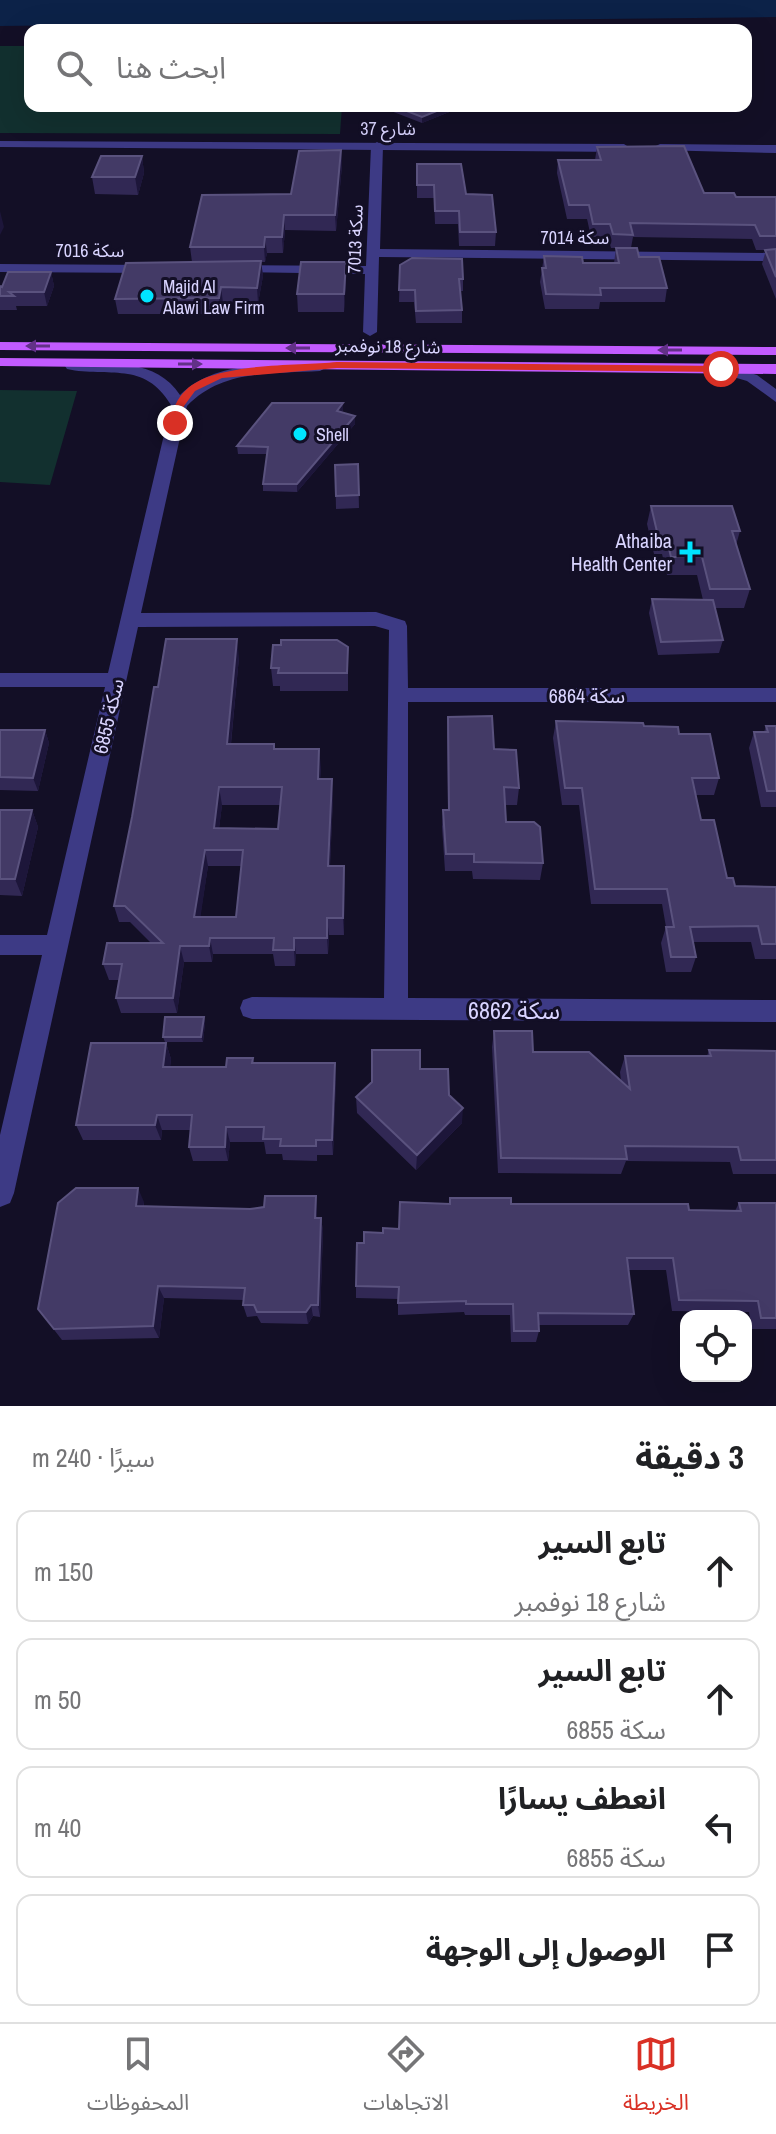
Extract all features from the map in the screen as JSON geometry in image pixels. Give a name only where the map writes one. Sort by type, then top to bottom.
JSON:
[{"type":"main road","name":"شارع 18 نوفمبر","points":[[0,346],[776,351]]},
{"type":"main road","name":"شارع 18 نوفمبر","points":[[8,362],[776,369]]},
{"type":"street","name":"شارع 37","points":[[0,144],[634,148]]},
{"type":"street","name":"سكة 7013","points":[[370,332],[377,146]]},
{"type":"street","points":[[650,148],[776,149]]},
{"type":"street","name":"سكة 7014","points":[[373,253],[776,257]]},
{"type":"street","name":"سكة 7016","points":[[0,268],[170,269]]},
{"type":"street","points":[[216,269],[372,270]]},
{"type":"street","points":[[346,348],[370,332],[389,348]]},
{"type":"street","points":[[8,362],[126,369],[157,376],[172,389],[179,405],[191,389],[220,375],[337,365]]},
{"type":"street","points":[[721,369],[752,378],[776,397]]},
{"type":"street","name":"سكة 6855","points":[[0,1193],[179,405]]},
{"type":"street","points":[[130,620],[387,621],[398,626],[396,1009]]},
{"type":"street","points":[[0,680],[117,680]]},
{"type":"street","name":"سكة 6864","points":[[398,695],[776,695]]},
{"type":"street","points":[[0,945],[56,945]]},
{"type":"street","name":"سكة 6862","points":[[252,1008],[776,1011]]},
{"type":"green space","points":[[0,46],[24,46],[24,112],[342,112],[340,134],[0,133]]},
{"type":"green space","points":[[0,390],[77,391],[50,485],[0,482]]},
{"type":"water","points":[[0,0],[776,0],[776,17],[0,26]]},
{"type":"building","points":[[409,112],[434,112],[422,117]]},
{"type":"building","points":[[684,146],[704,193],[776,197],[776,236],[760,236],[755,225],[630,223],[633,235],[613,234],[610,224],[593,224],[589,205],[569,205],[558,160],[601,160],[597,147]]},
{"type":"building","points":[[341,150],[335,215],[284,215],[282,237],[265,237],[264,247],[190,247],[202,195],[291,194],[299,151]]},
{"type":"building","points":[[101,156],[142,156],[135,177],[92,177]]},
{"type":"building","points":[[417,164],[461,164],[466,194],[492,195],[496,232],[460,232],[459,211],[435,211],[434,185],[417,185]]},
{"type":"building","points":[[616,248],[637,248],[639,257],[659,257],[667,288],[600,288],[601,295],[546,294],[542,268],[546,268],[544,256],[582,257],[583,263],[619,263]]},
{"type":"building","points":[[776,249],[776,277],[765,250]]},
{"type":"building","points":[[412,258],[462,259],[463,279],[459,279],[462,310],[416,311],[415,290],[399,290],[400,265]]},
{"type":"building","points":[[261,261],[257,288],[221,287],[219,298],[115,299],[126,263]]},
{"type":"building","points":[[301,262],[346,262],[344,294],[297,294]]},
{"type":"building","points":[[8,272],[51,272],[44,292],[9,292],[14,296],[0,296],[0,286]]},
{"type":"building","points":[[272,403],[343,403],[337,411],[355,416],[297,484],[263,484],[268,447],[237,446]]},
{"type":"building","points":[[358,464],[359,495],[336,496],[335,465]]},
{"type":"building","points":[[651,506],[732,506],[740,531],[732,531],[750,589],[710,589],[702,557],[671,557],[666,536],[658,536]]},
{"type":"building","points":[[652,599],[713,600],[723,640],[661,642]]},
{"type":"building","points":[[166,639],[237,639],[227,744],[274,744],[274,749],[319,749],[318,779],[332,779],[328,866],[344,866],[343,918],[327,918],[327,938],[294,938],[294,950],[273,950],[274,938],[210,938],[209,946],[180,946],[173,998],[116,998],[122,964],[103,964],[107,943],[163,943],[125,906],[114,906],[154,687],[158,687]],"holes":[[[219,787],[282,787],[278,829],[214,828]],[[205,850],[243,850],[236,917],[194,917]]]},
{"type":"building","points":[[281,640],[337,640],[348,647],[347,673],[278,673],[279,668],[271,668],[273,645],[281,645]]},
{"type":"building","points":[[492,716],[494,749],[516,750],[519,788],[504,787],[506,822],[534,822],[540,827],[543,863],[474,862],[474,854],[446,854],[443,810],[449,810],[448,717]]},
{"type":"building","points":[[556,721],[643,723],[644,726],[678,727],[679,734],[710,734],[719,778],[692,778],[701,820],[714,820],[727,878],[733,878],[735,886],[776,887],[776,944],[762,944],[758,926],[690,927],[696,957],[671,957],[666,927],[674,927],[667,889],[595,889],[582,788],[565,788]]},
{"type":"building","points":[[766,726],[776,726],[776,791],[767,791],[754,732],[768,732]]},
{"type":"building","points":[[0,730],[45,730],[33,778],[0,777]]},
{"type":"building","points":[[0,810],[32,810],[15,879],[0,879]]},
{"type":"building","points":[[165,1017],[204,1017],[201,1037],[163,1037]]},
{"type":"building","points":[[494,1031],[532,1031],[533,1052],[589,1052],[630,1089],[625,1056],[711,1056],[709,1050],[776,1051],[776,1160],[741,1160],[738,1147],[625,1146],[627,1159],[501,1158]]},
{"type":"building","points":[[91,1043],[166,1043],[163,1067],[226,1067],[227,1058],[253,1058],[252,1063],[335,1063],[332,1140],[316,1140],[316,1146],[280,1146],[281,1139],[263,1139],[264,1127],[226,1127],[225,1147],[189,1147],[192,1115],[157,1115],[155,1125],[76,1125]]},
{"type":"building","points":[[372,1050],[420,1050],[420,1069],[448,1069],[449,1095],[463,1108],[417,1155],[356,1097],[372,1082]]},
{"type":"building","points":[[76,1188],[138,1188],[136,1206],[250,1209],[264,1207],[265,1196],[316,1196],[315,1218],[321,1218],[318,1305],[311,1305],[306,1312],[257,1312],[254,1305],[243,1305],[245,1288],[158,1286],[153,1326],[54,1329],[38,1309],[58,1203]]},
{"type":"building","points":[[450,1198],[511,1198],[511,1204],[688,1204],[689,1210],[741,1211],[739,1203],[776,1203],[776,1318],[761,1318],[758,1301],[679,1300],[673,1258],[627,1258],[634,1314],[538,1313],[539,1331],[514,1331],[513,1304],[466,1304],[466,1301],[398,1303],[399,1287],[356,1286],[357,1243],[364,1243],[364,1232],[383,1233],[383,1228],[399,1229],[400,1202],[450,1204]]},
{"type":"place","name":"Majid Al Alawi Law Firm","points":[[147,296]]},
{"type":"place","name":"Shell","points":[[300,434]]},
{"type":"place","name":"Athaiba Health Center","points":[[690,552]]},
{"type":"route","points":[[175,423],[179,405],[191,389],[220,375],[337,365],[721,369]]}]
